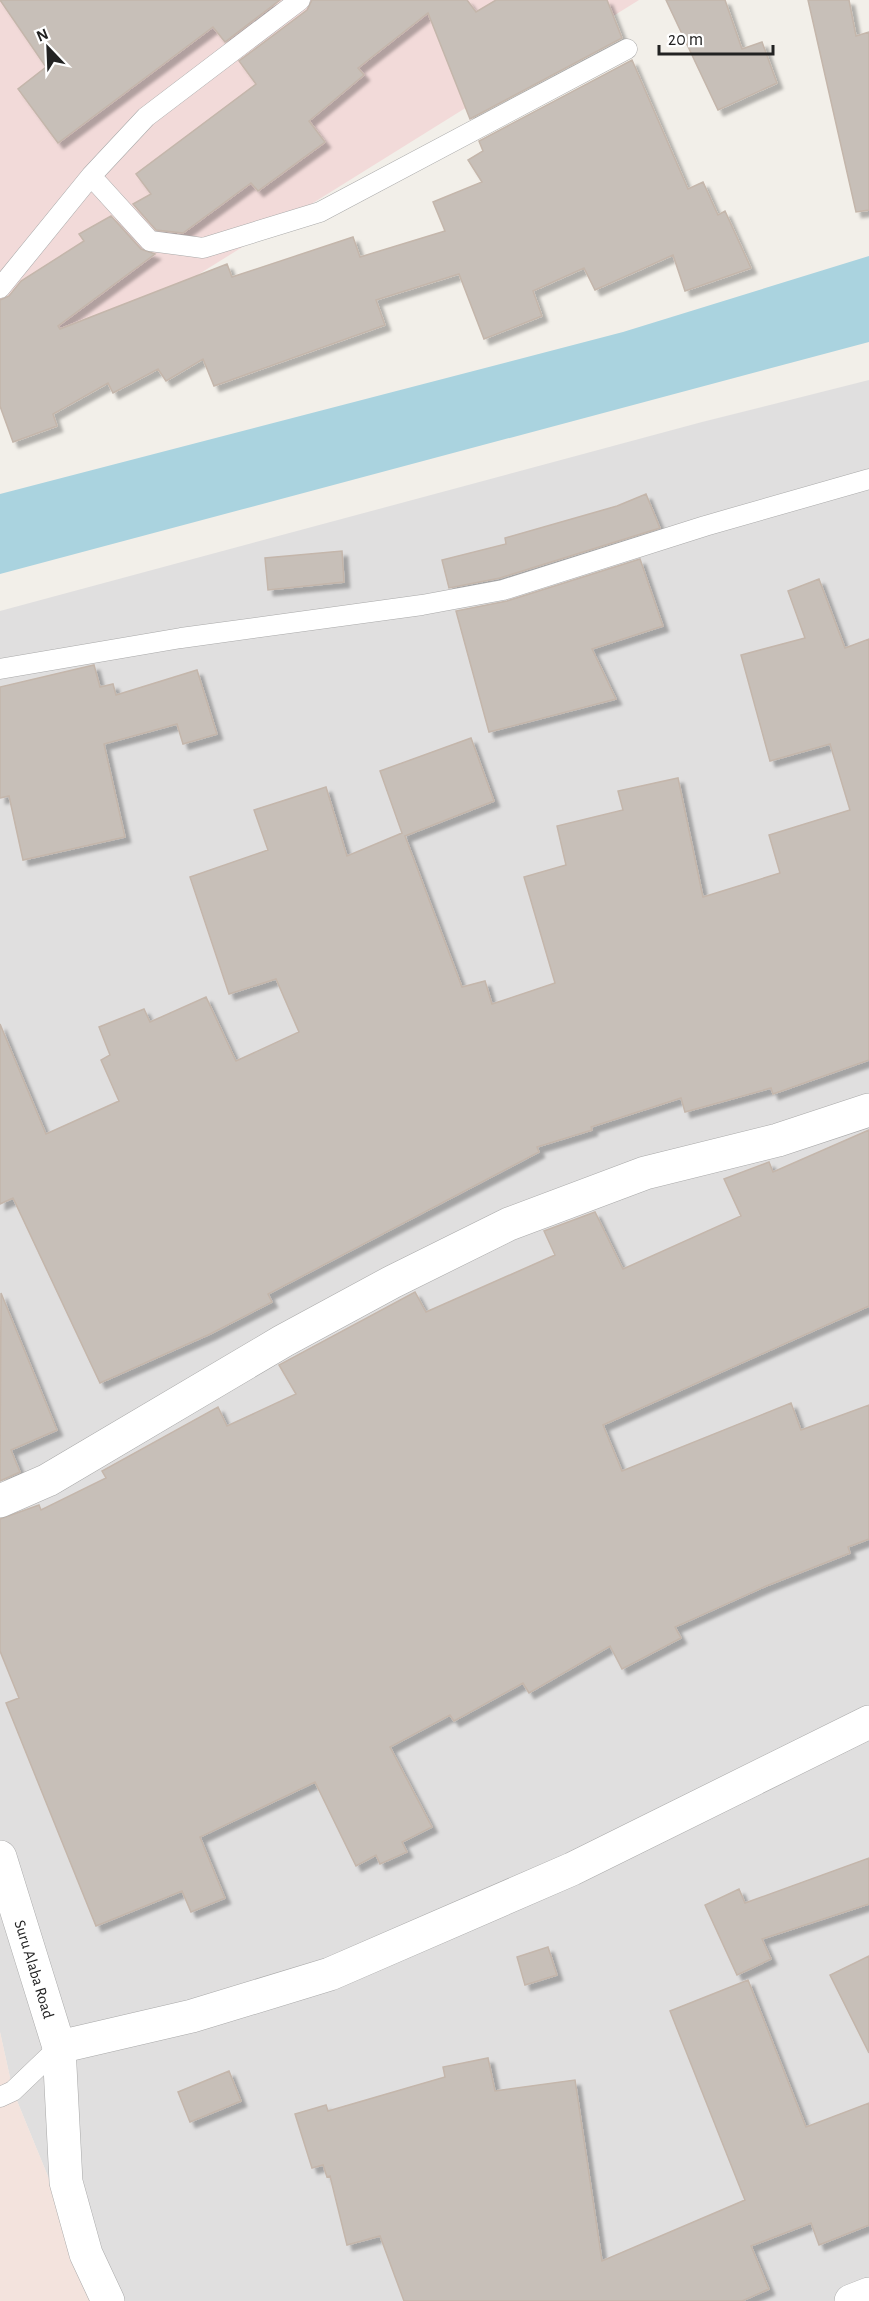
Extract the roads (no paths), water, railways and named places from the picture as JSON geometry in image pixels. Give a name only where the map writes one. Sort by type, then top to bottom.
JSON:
[{"type":"street","points":[[0,1501],[48,1480],[292,1335],[509,1224],[645,1173],[778,1140],[869,1110]]},
{"type":"street","points":[[59,2048],[192,2016],[330,1974],[572,1869],[869,1722]]},
{"type":"street","name":"Suru Alaba Road","points":[[0,1857],[59,2048],[66,2182],[86,2254],[108,2301]]},
{"type":"street","points":[[851,2301],[869,2294]]},
{"type":"lane","points":[[0,288],[90,176],[146,117],[300,0]]},
{"type":"lane","points":[[90,176],[150,241],[203,248],[320,212],[627,49]]},
{"type":"lane","points":[[0,669],[181,638],[422,605],[503,590],[705,526],[869,479]]},
{"type":"lane","points":[[0,2097],[13,2091],[59,2048]]},
{"type":"water","points":[[869,256],[869,342],[0,574],[0,494],[623,332]]}]
